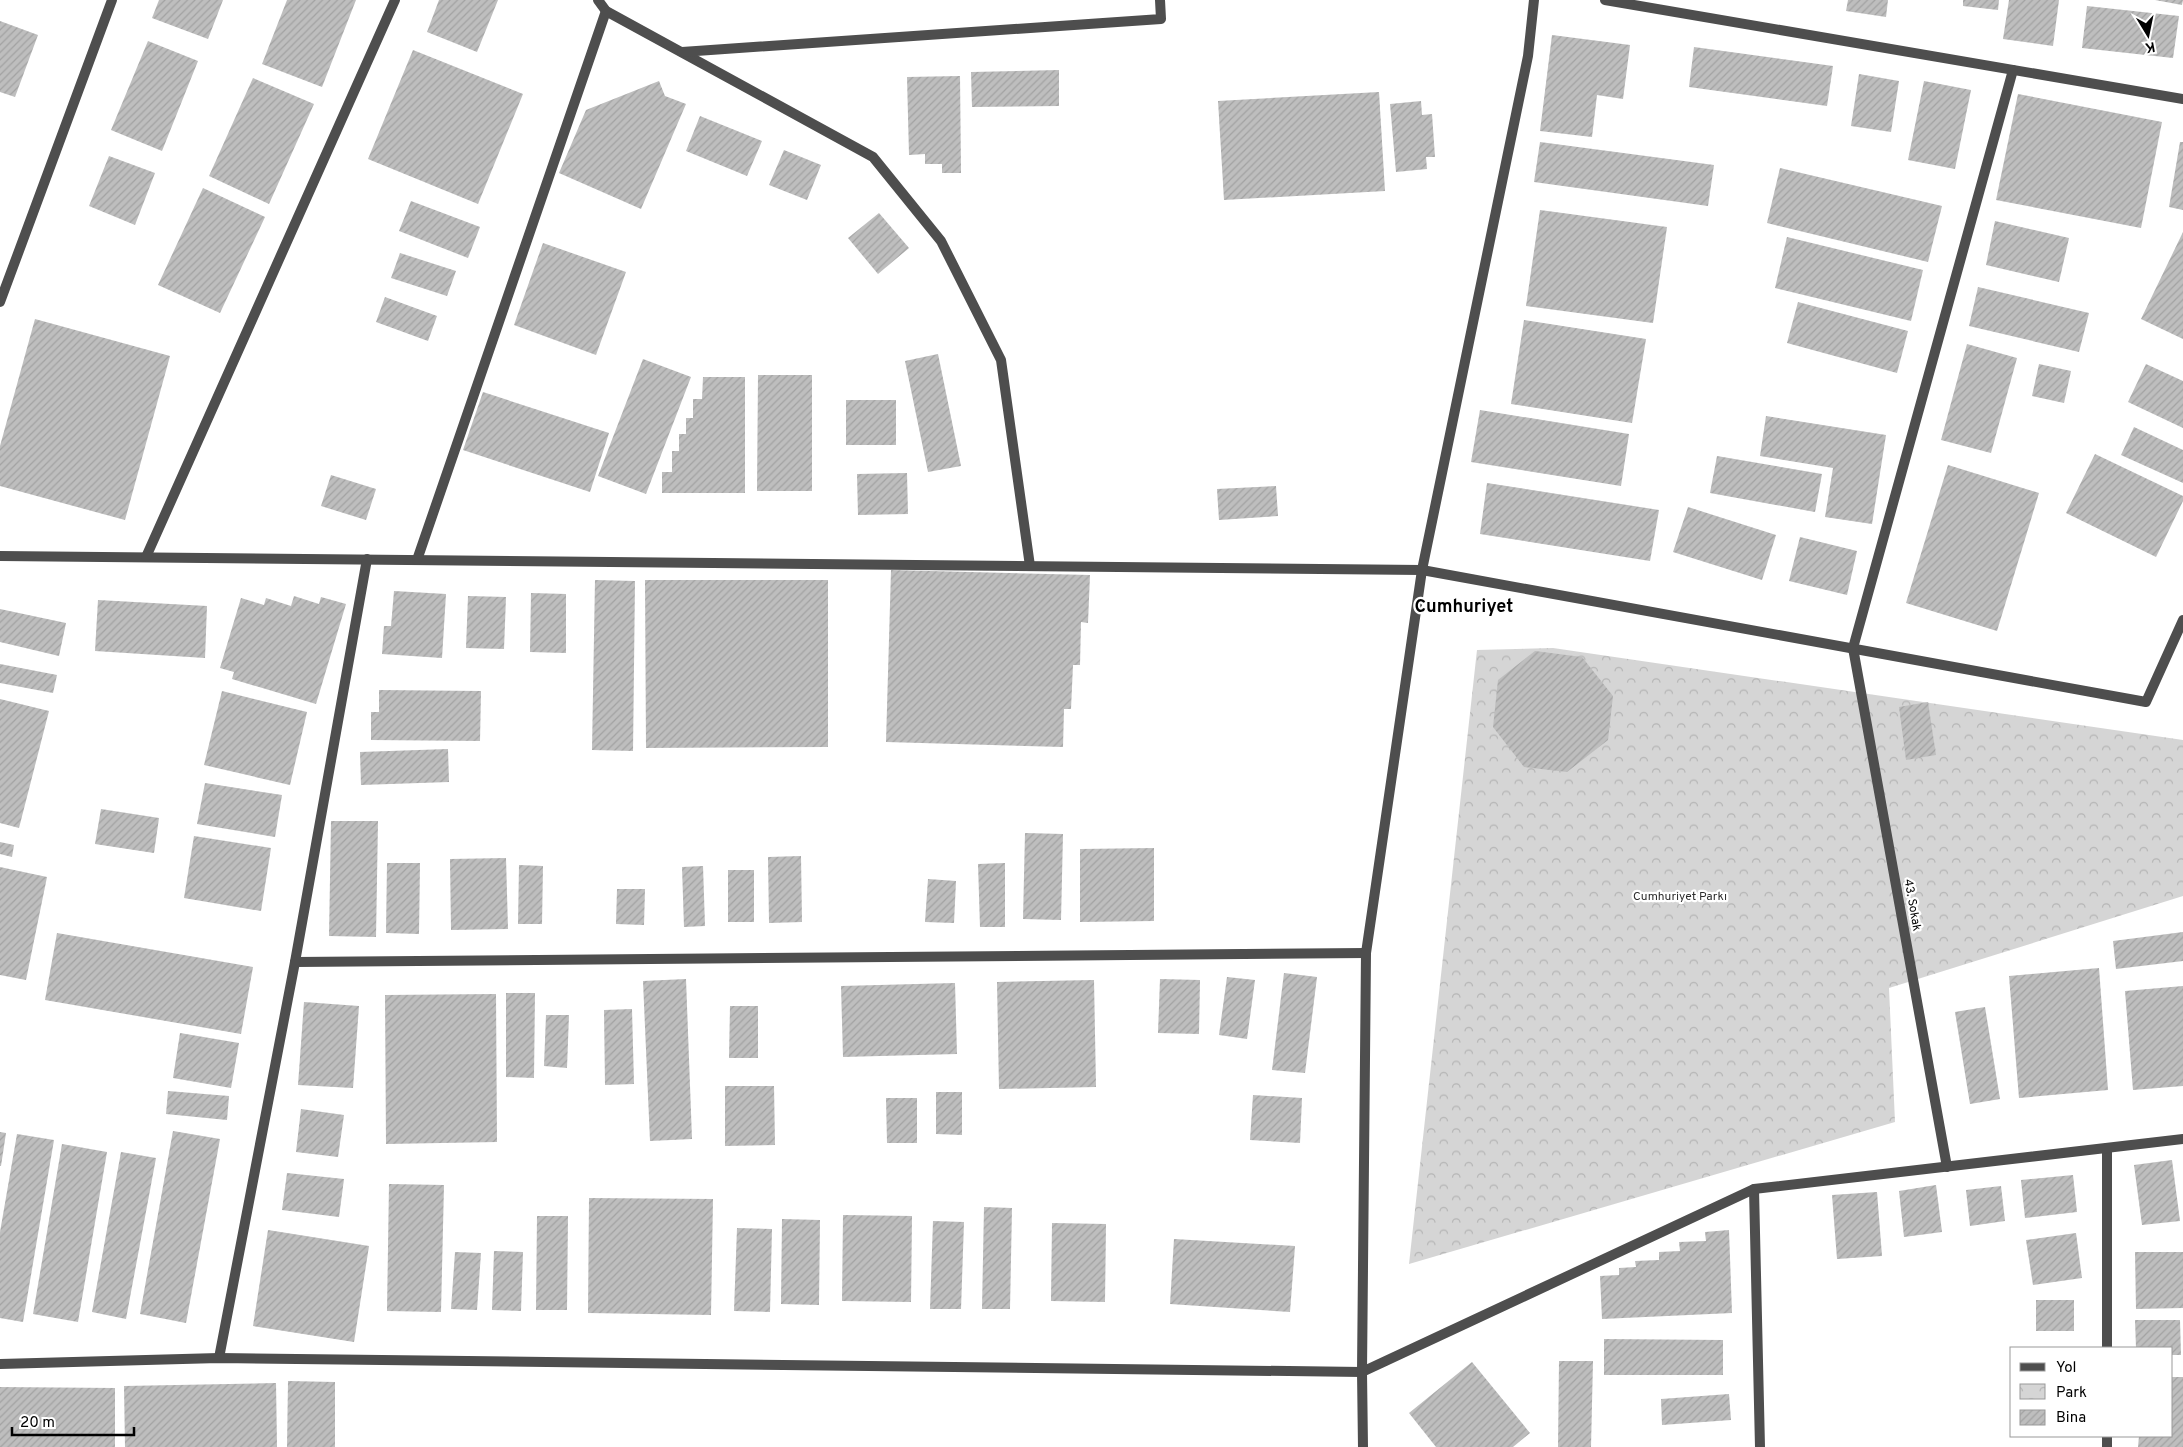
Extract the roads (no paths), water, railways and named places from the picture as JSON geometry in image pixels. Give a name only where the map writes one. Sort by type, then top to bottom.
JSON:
[{"type":"street","points":[[0,302],[112,0]]},
{"type":"street","points":[[146,557],[395,0]]},
{"type":"street","points":[[598,0],[606,10],[873,157],[941,241],[1001,360],[1030,566]]},
{"type":"street","points":[[682,52],[1161,19],[1160,0]]},
{"type":"street","points":[[1364,1447],[1362,1372],[1366,953],[1422,570],[1528,56],[1534,0]]},
{"type":"street","points":[[1605,0],[2183,100]]},
{"type":"street","points":[[417,560],[606,10]]},
{"type":"street","points":[[1853,648],[2013,70]]},
{"type":"street","points":[[0,556],[1422,570],[2146,702],[2183,620]]},
{"type":"street","points":[[219,1358],[295,962],[367,559]]},
{"type":"street","name":"43. Sokak","points":[[1853,648],[1947,1167]]},
{"type":"street","points":[[295,962],[1366,953]]},
{"type":"street","points":[[0,1364],[219,1358],[1362,1372],[1754,1189],[2183,1140]]},
{"type":"street","points":[[2107,1148],[2107,1347]]},
{"type":"street","points":[[1754,1189],[1760,1447]]},
{"type":"district","name":"Cumhuriyet","points":[[1464,607]]},
{"type":"park label","name":"Cumhuriyet Parkı","points":[[1680,897]]}]
